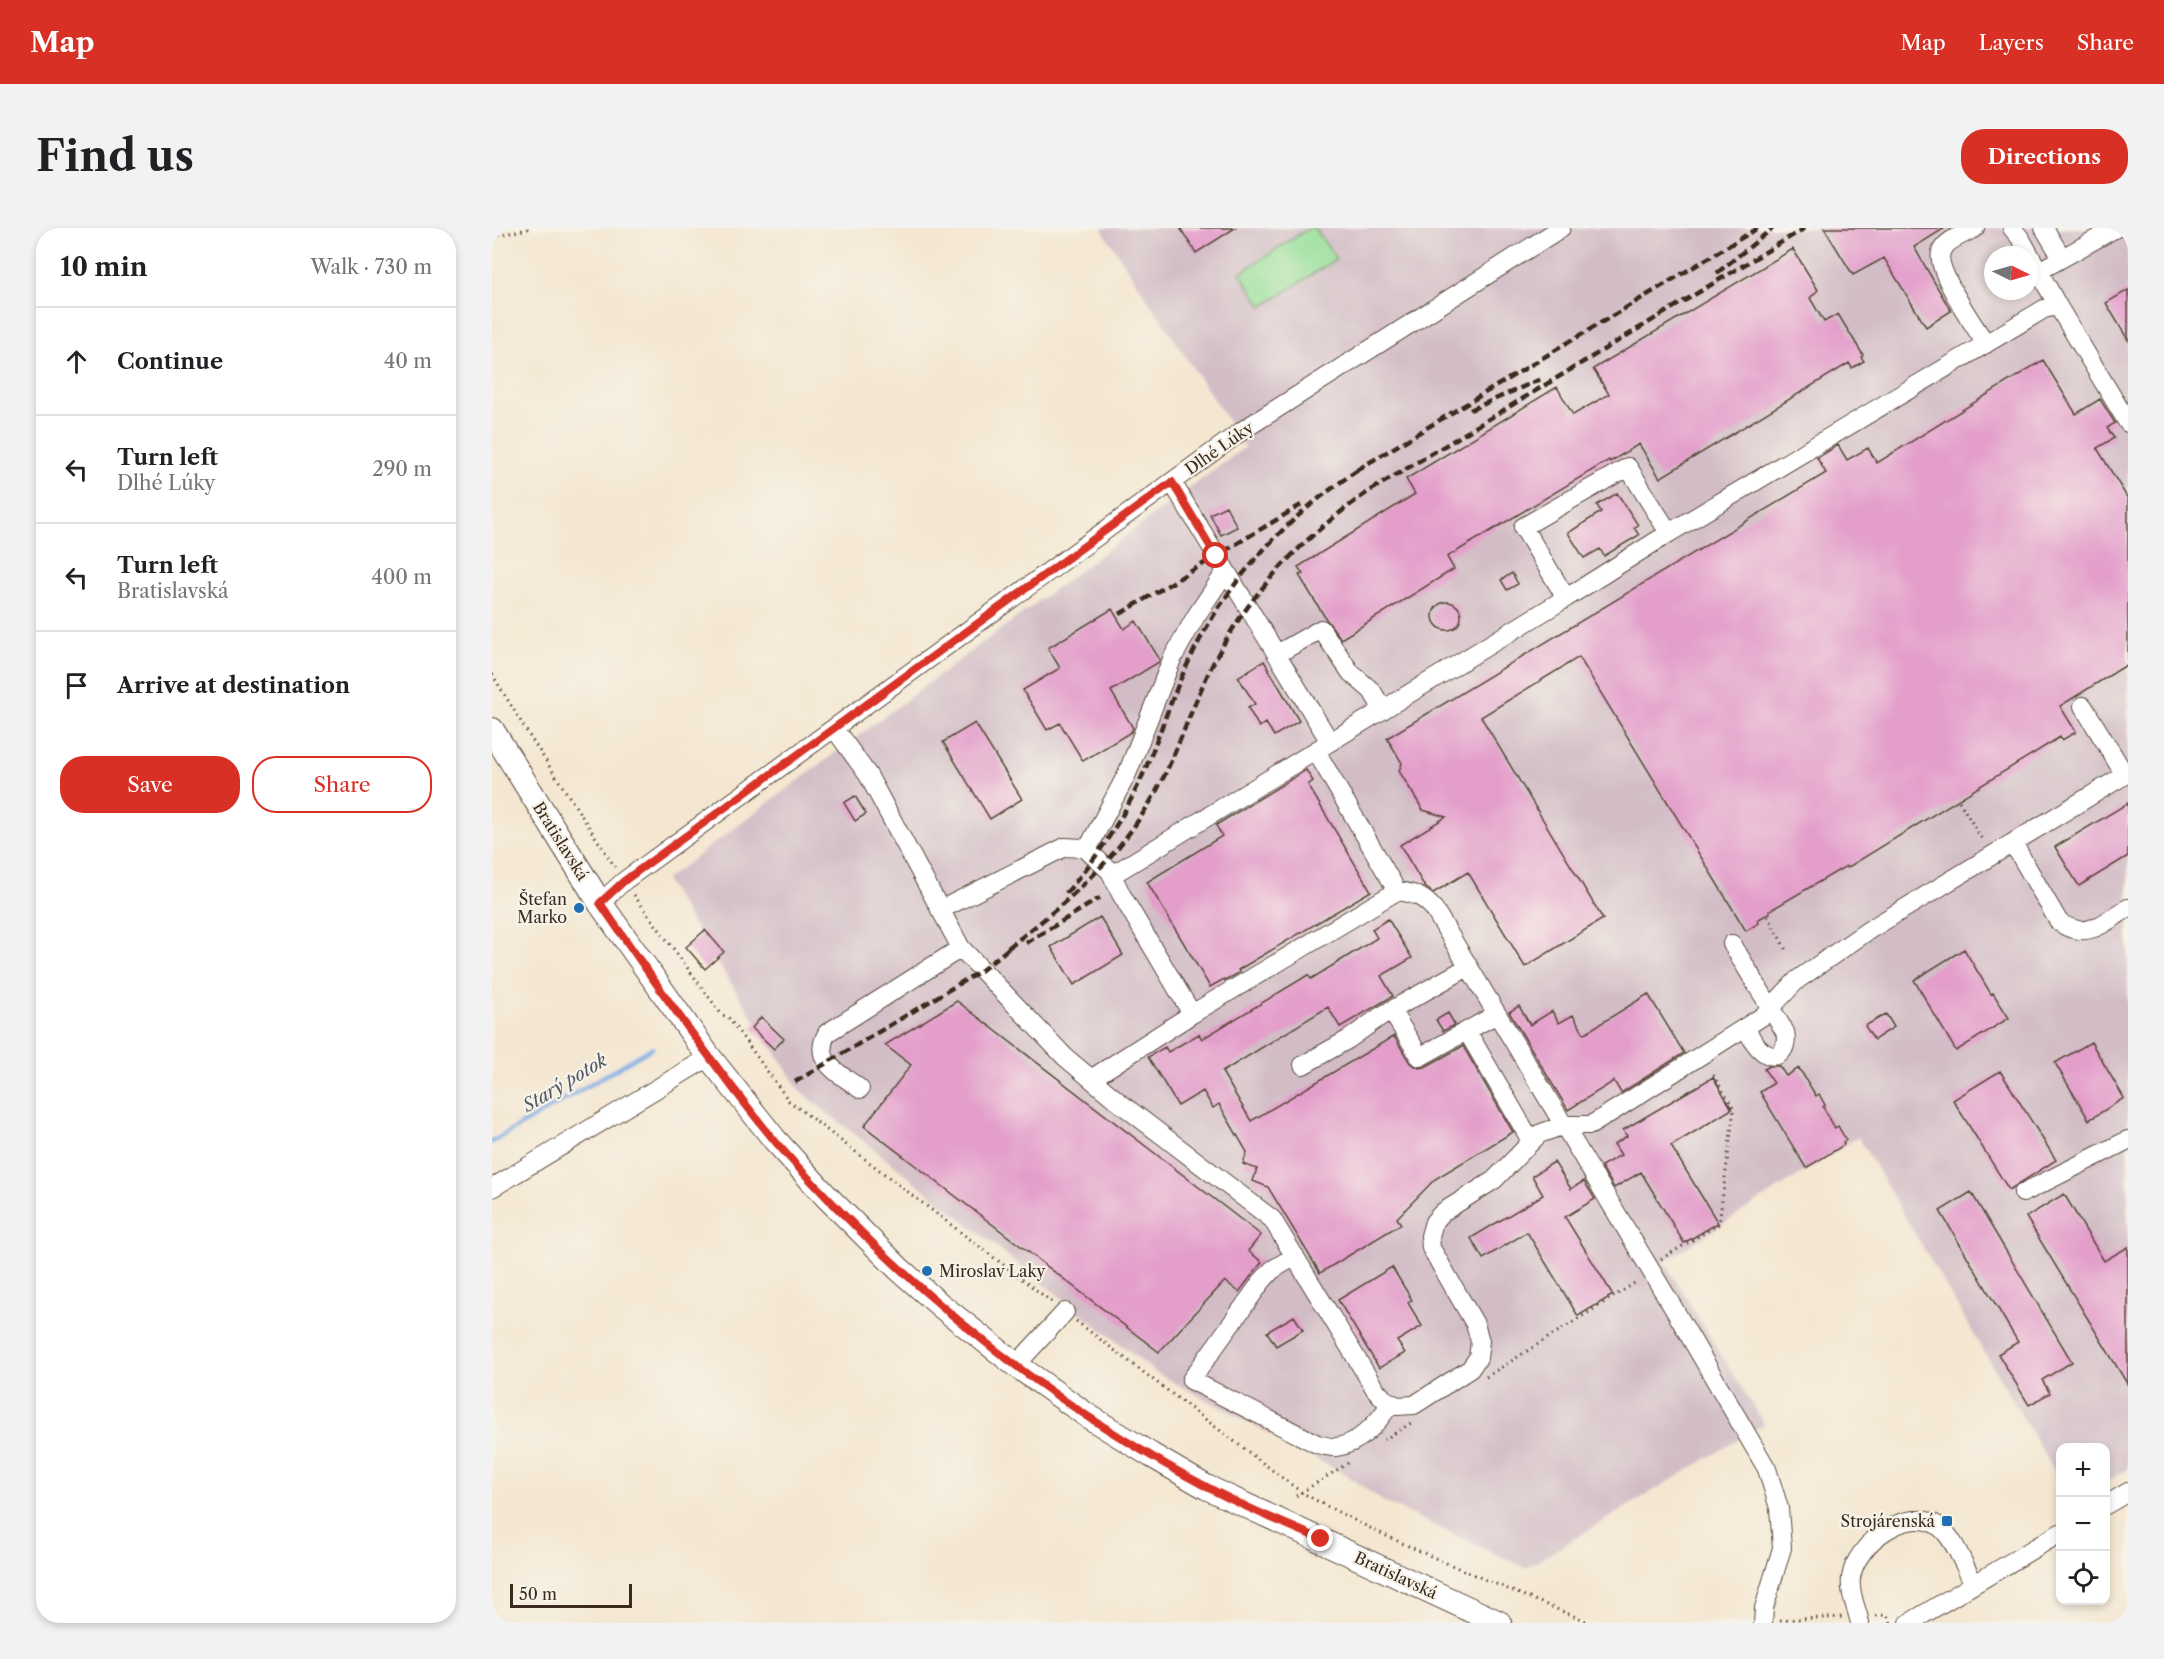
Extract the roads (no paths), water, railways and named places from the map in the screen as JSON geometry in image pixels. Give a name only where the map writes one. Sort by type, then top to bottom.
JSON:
[{"type":"main road","name":"Bratislavská","points":[[492,730],[600,903],[709,1057],[775,1140],[857,1228],[940,1305],[1016,1365],[1105,1427],[1206,1487],[1499,1623]]},
{"type":"street","name":"Dlhé Lúky","points":[[600,903],[624,881],[1243,430],[1562,228]]},
{"type":"street","points":[[1975,228],[1948,243],[1941,252],[1941,264],[1946,278],[1986,344]]},
{"type":"street","points":[[2012,228],[2021,239],[2059,308],[2128,423]]},
{"type":"street","points":[[2044,228],[2061,258]]},
{"type":"street","points":[[2039,271],[2116,228]]},
{"type":"street","points":[[1112,875],[1669,533],[2044,309],[2059,308]]},
{"type":"street","points":[[1566,598],[1523,527],[1628,467],[1669,533]]},
{"type":"street","points":[[1172,482],[1277,654],[1398,891]]},
{"type":"street","points":[[1087,850],[1127,774],[1172,659],[1196,616],[1226,572]]},
{"type":"street","points":[[1277,654],[1321,629],[1351,673],[1372,691],[1383,710]]},
{"type":"street","points":[[834,728],[868,774],[961,948],[1065,1057],[1272,1219],[1375,1389],[1384,1399],[1397,1406],[1414,1406],[1470,1370],[1478,1358],[1480,1341],[1475,1324],[1431,1248],[1430,1236],[1434,1222],[1443,1212],[1494,1180],[1539,1134],[1564,1125],[1591,1125],[1763,1016],[1797,980],[1860,936],[2126,774],[2084,706]]},
{"type":"street","points":[[2013,843],[2059,922],[2069,929],[2079,932],[2090,931],[2128,908]]},
{"type":"street","points":[[940,910],[1065,847],[1087,850],[1096,856],[1112,875],[1192,1014]]},
{"type":"street","points":[[1091,1078],[1192,1014],[1398,891],[1414,893],[1426,900],[1434,909],[1564,1125],[1767,1469],[1779,1508],[1782,1548],[1764,1608],[1770,1622]]},
{"type":"street","points":[[1732,944],[1785,1032],[1787,1041],[1784,1050],[1777,1056],[1768,1055],[1760,1050],[1745,1028]]},
{"type":"street","points":[[860,1089],[826,1064],[822,1057],[821,1043],[826,1033],[961,948]]},
{"type":"street","points":[[1303,1065],[1391,1010],[1468,967]]},
{"type":"street","points":[[1391,1010],[1420,1057],[1497,1014]]},
{"type":"street","points":[[1467,1031],[1531,1141]]},
{"type":"street","points":[[492,1188],[709,1057]]},
{"type":"street","points":[[2023,1193],[2128,1140]]},
{"type":"street","points":[[1295,1256],[1272,1270],[1262,1281],[1191,1380],[1317,1444],[1336,1447],[1356,1439],[1378,1422],[1391,1403]]},
{"type":"street","points":[[1016,1365],[1065,1312]]},
{"type":"street","points":[[2110,1503],[2128,1492]]},
{"type":"street","points":[[1861,1619],[1851,1595],[1851,1577],[1859,1557],[1871,1542],[1884,1531],[1899,1523],[1917,1520],[1941,1527],[1950,1538],[1974,1584]]},
{"type":"street","points":[[1909,1623],[1929,1618],[1974,1584],[2056,1536]]},
{"type":"waterway","name":"Starý potok","points":[[492,1142],[652,1048]]},
{"type":"railway","points":[[1357,470],[1758,228]]},
{"type":"railway","points":[[1717,273],[1773,228]]},
{"type":"railway","points":[[1008,948],[1088,881],[1137,822],[1160,784],[1208,674],[1238,621],[1276,572],[1319,530],[1368,492],[1805,228]]},
{"type":"railway","points":[[1470,410],[1541,379]]},
{"type":"railway","points":[[1066,893],[1098,852],[1126,809],[1141,779],[1184,672],[1206,628],[1224,601],[1243,575],[1286,527],[1310,505],[1363,467]]},
{"type":"railway","points":[[1120,614],[1301,505]]},
{"type":"railway","points":[[1026,943],[1100,898]]},
{"type":"railway","points":[[795,1082],[982,970],[1015,943]]},
{"type":"place","name":"Štefan Marko","points":[[579,908]]},
{"type":"place","name":"Miroslav Laky","points":[[927,1271]]},
{"type":"place","name":"Strojárenská","points":[[1947,1521]]}]
